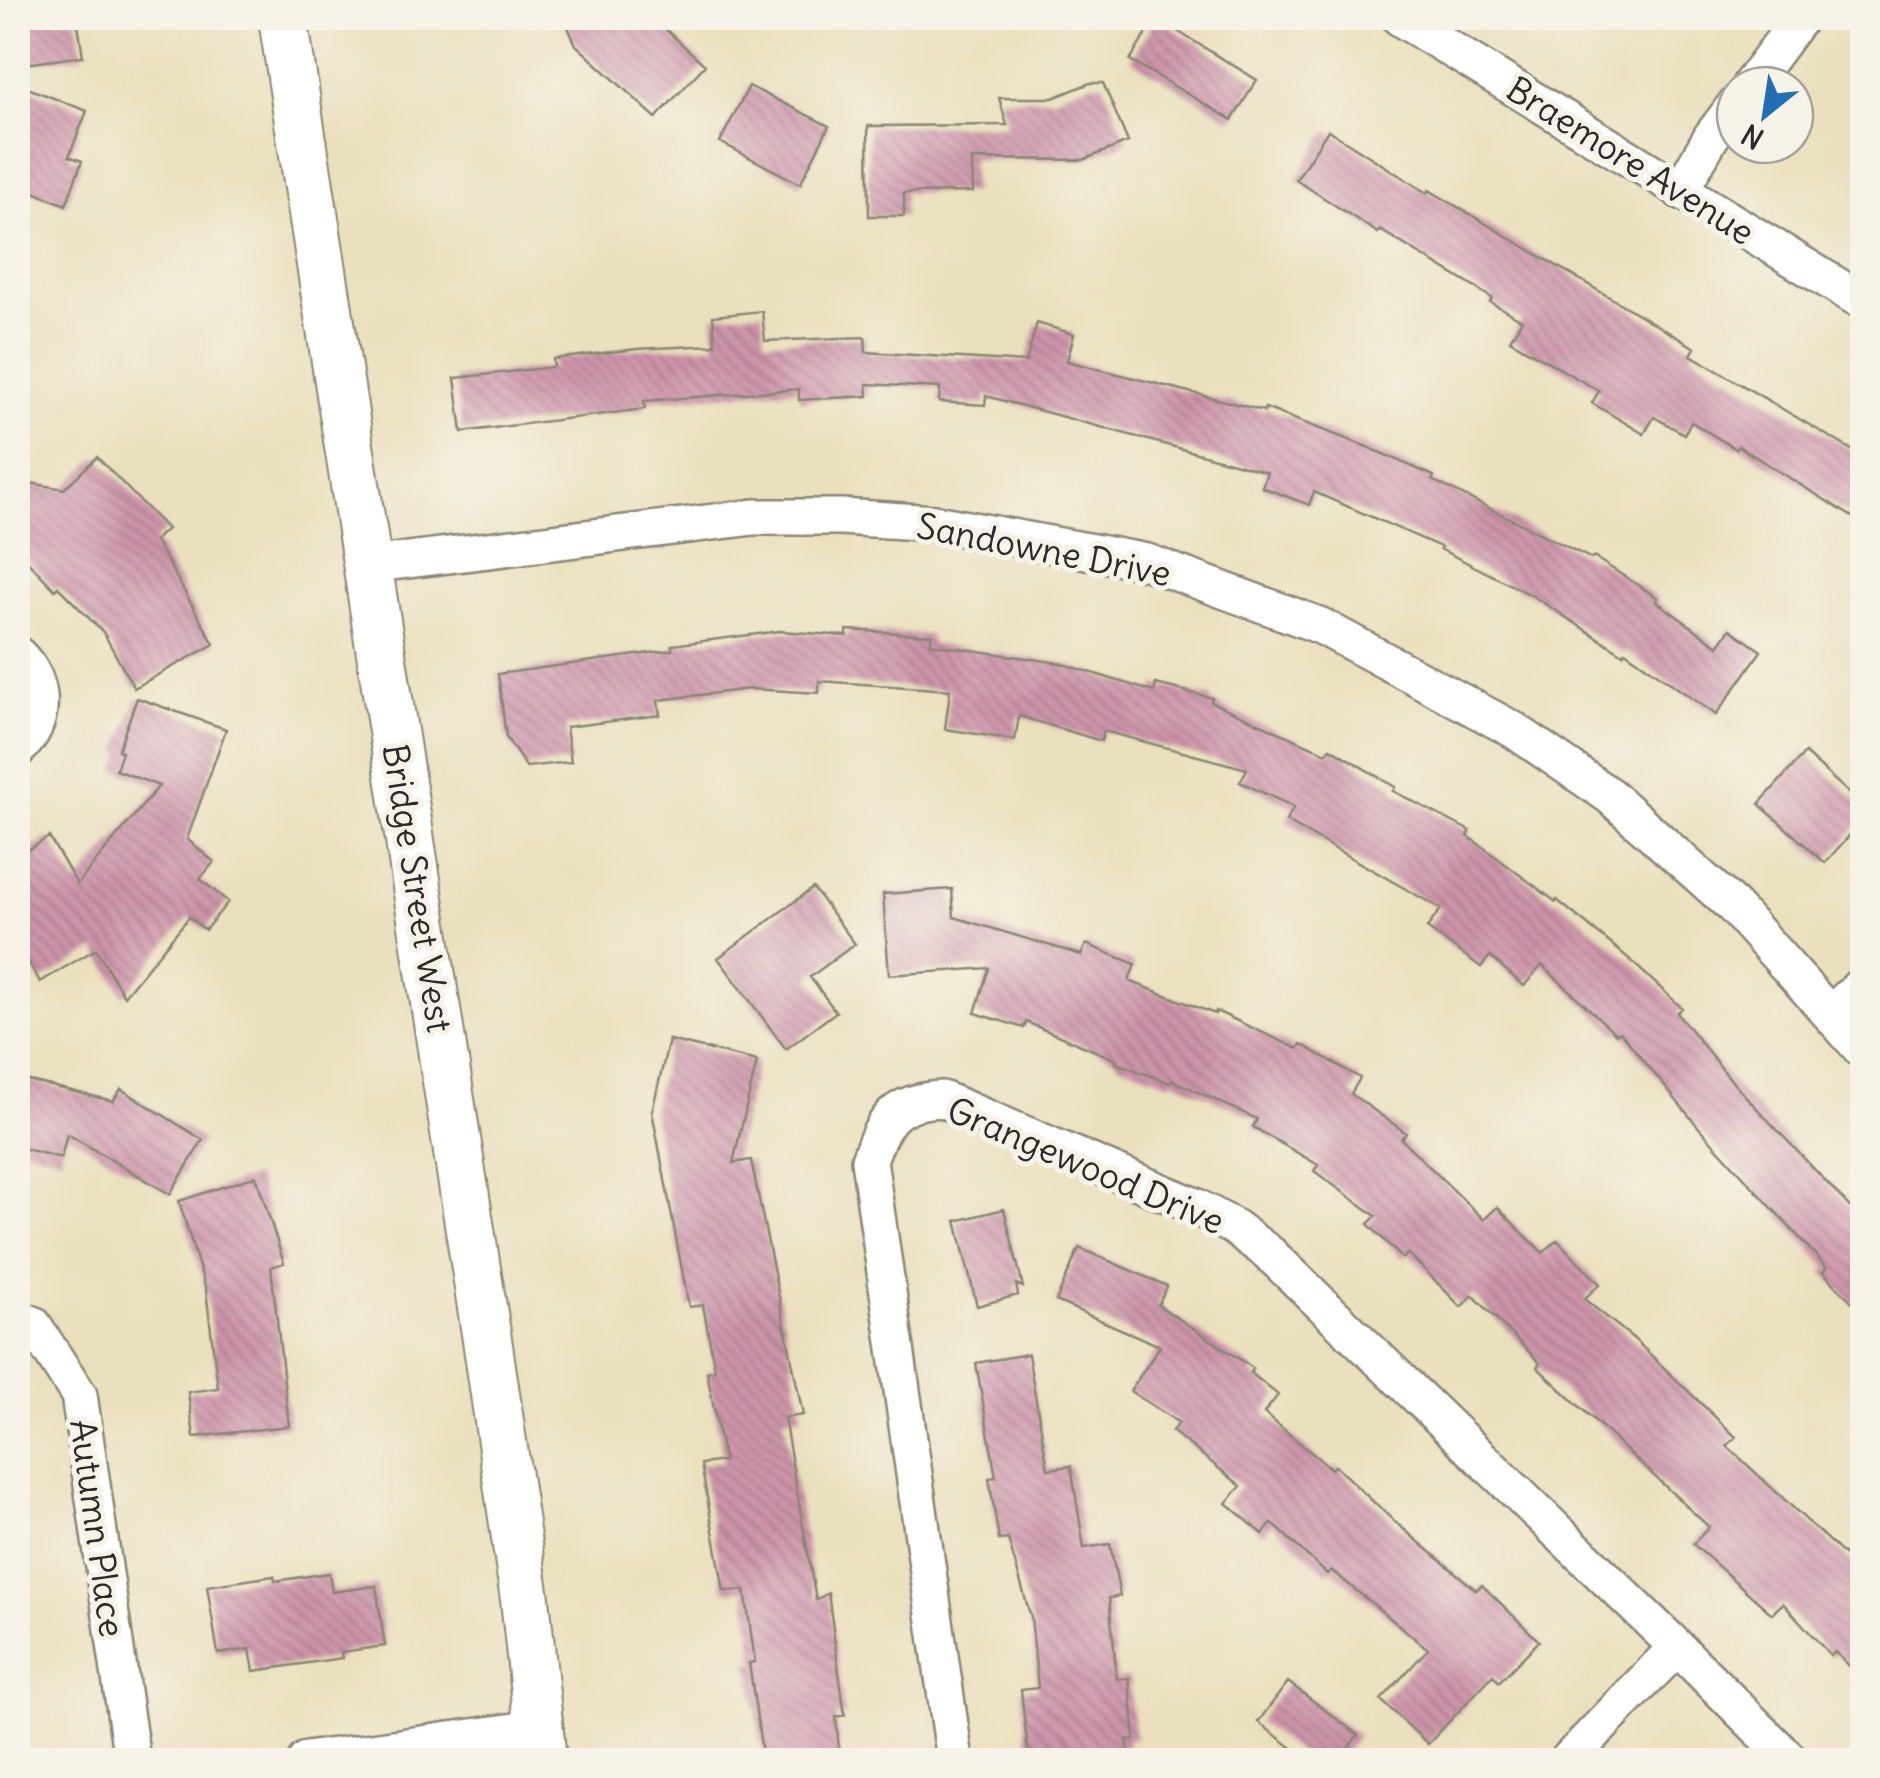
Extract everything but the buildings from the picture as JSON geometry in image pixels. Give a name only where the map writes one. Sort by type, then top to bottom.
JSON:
[{"type":"main road","name":"Bridge Street West","points":[[283,18],[494,1385],[525,1599],[540,1744]]},
{"type":"street","name":"Braemore Avenue","points":[[1400,18],[1862,302]]},
{"type":"street","points":[[1765,65],[1800,18]]},
{"type":"street","points":[[1680,191],[1715,132]]},
{"type":"street","name":"Sandowne Drive","points":[[368,565],[754,518],[935,523],[1147,562],[1320,626],[1514,730],[1610,796],[1734,907],[1862,1050]]},
{"type":"street","points":[[18,655],[34,675],[40,698],[38,719],[18,750]]},
{"type":"street","points":[[1830,1014],[1862,984]]},
{"type":"street","name":"Grangewood Drive","points":[[954,1760],[869,1160],[882,1124],[912,1100],[942,1099],[1195,1206],[1234,1227],[1269,1253],[1790,1760]]},
{"type":"street","name":"Autumn Place","points":[[18,1318],[33,1324],[79,1395],[132,1760]]},
{"type":"street","points":[[1568,1760],[1677,1646]]},
{"type":"street","points":[[306,1760],[540,1744]]}]
